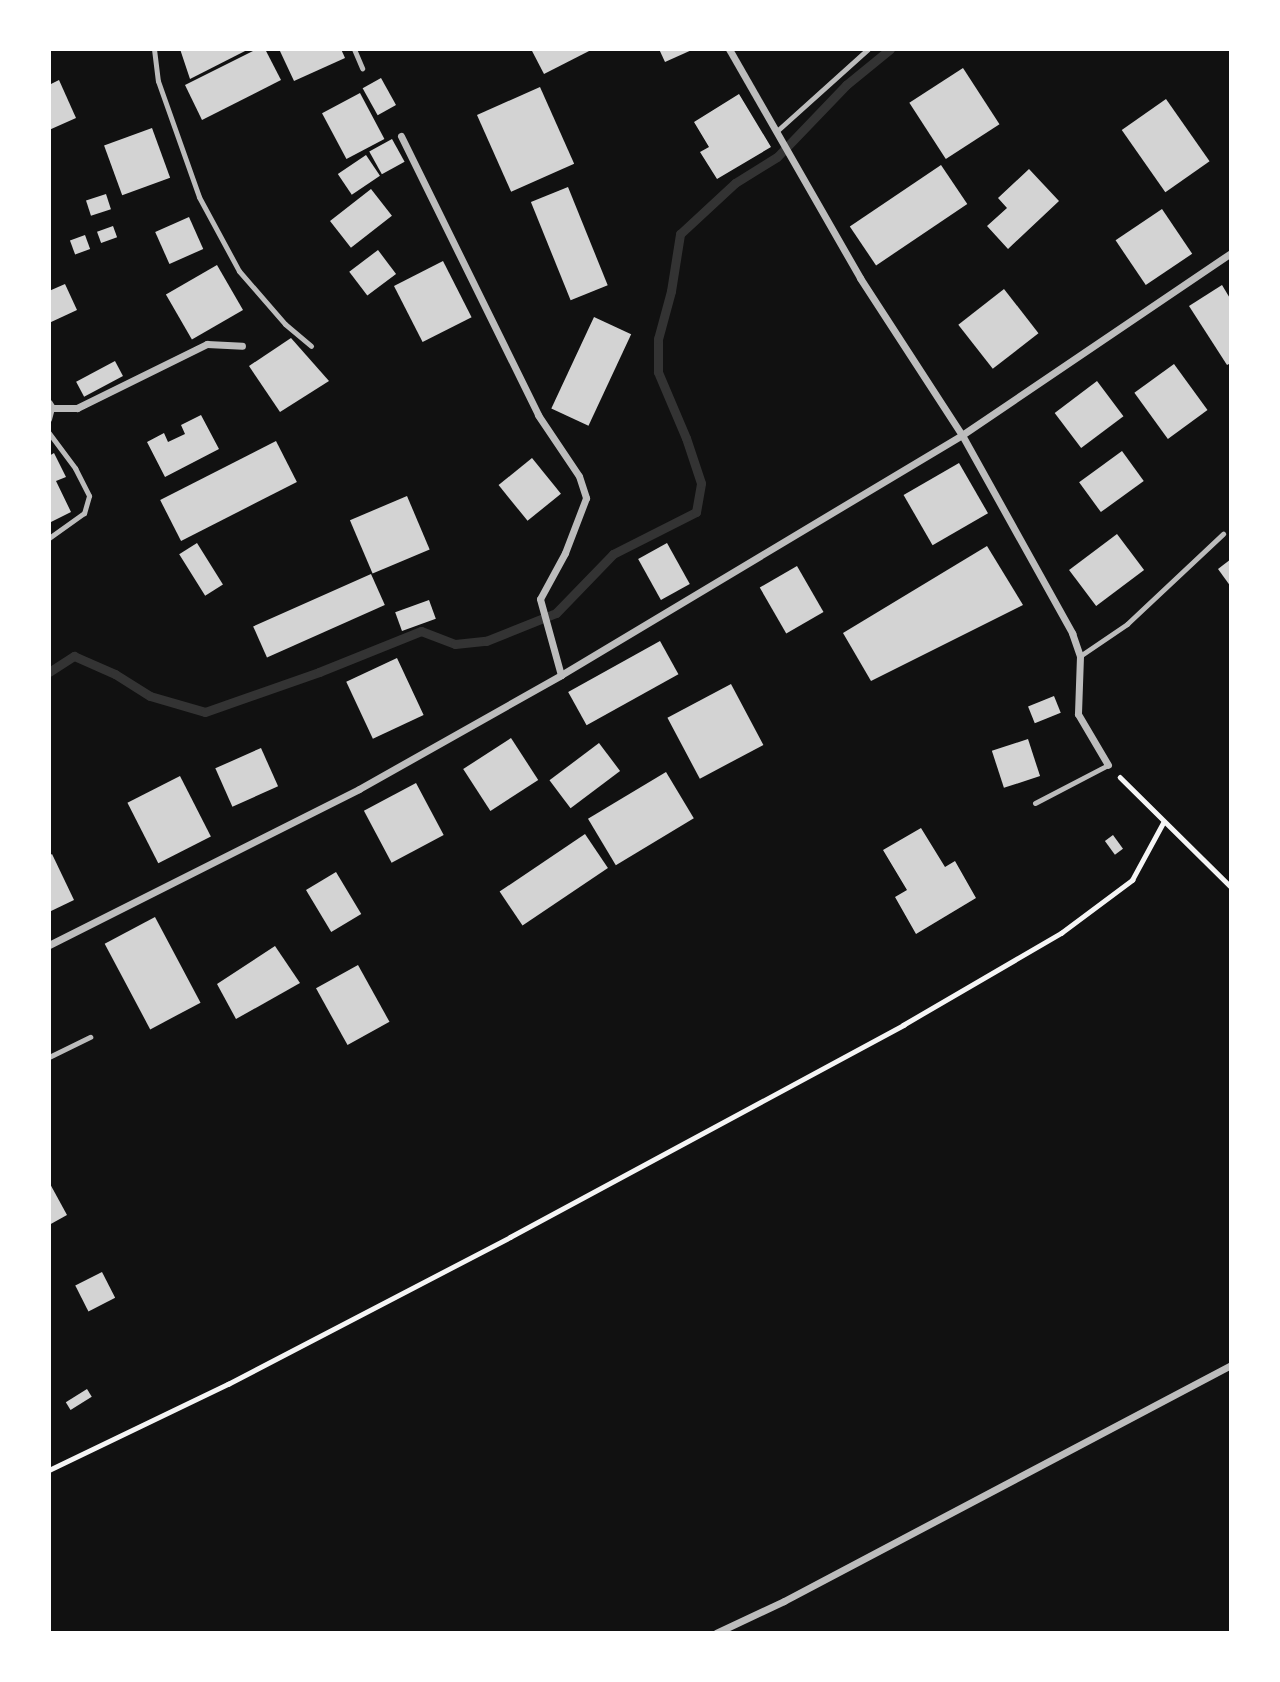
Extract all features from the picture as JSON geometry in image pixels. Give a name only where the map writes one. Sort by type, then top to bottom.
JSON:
[{"type":"street","points":[[729,49],[778,130],[860,278],[962,435],[1072,632],[1080,656],[1078,714],[1108,765]]},
{"type":"street","points":[[401,136],[538,415],[579,476],[586,498],[565,553],[540,599],[561,675]]},
{"type":"street","points":[[49,945],[359,789],[561,675],[962,435],[1231,253]]},
{"type":"street","points":[[50,405],[78,408],[207,344],[242,346]]},
{"type":"street","points":[[716,1633],[784,1601],[1231,1365]]},
{"type":"lane","points":[[153,49],[158,81],[198,197],[239,271],[285,324],[311,346]]},
{"type":"lane","points":[[354,49],[362,68]]},
{"type":"lane","points":[[778,130],[868,49]]},
{"type":"lane","points":[[49,419],[50,405]]},
{"type":"lane","points":[[49,433],[75,468],[89,496],[84,513],[49,538]]},
{"type":"lane","points":[[1080,656],[1127,624],[1223,534]]},
{"type":"lane","points":[[1035,803],[1108,765]]},
{"type":"lane","points":[[49,1057],[89,1037]]},
{"type":"path","points":[[1108,765],[1231,887]]},
{"type":"path","points":[[49,1470],[228,1384],[510,1237],[902,1025],[1061,933],[1132,880],[1163,822]]},
{"type":"building","points":[[180,49],[249,49],[190,79]]},
{"type":"building","points":[[257,49],[265,49],[281,80],[202,120],[185,85]]},
{"type":"building","points":[[279,49],[341,49],[345,58],[294,81]]},
{"type":"building","points":[[531,49],[593,49],[544,74]]},
{"type":"building","points":[[659,49],[694,49],[665,62]]},
{"type":"building","points":[[963,68],[999,124],[946,159],[909,103]]},
{"type":"building","points":[[381,78],[396,105],[378,115],[363,88]]},
{"type":"building","points":[[59,80],[76,118],[49,130],[49,85]]},
{"type":"building","points":[[540,87],[574,164],[511,192],[477,115]]},
{"type":"building","points":[[360,93],[384,139],[346,159],[322,113]]},
{"type":"building","points":[[739,94],[771,147],[717,179],[700,152],[709,147],[694,122]]},
{"type":"building","points":[[1166,99],[1210,161],[1165,192],[1122,130]]},
{"type":"building","points":[[152,128],[170,178],[122,195],[104,145]]},
{"type":"building","points":[[392,139],[405,162],[382,174],[369,152]]},
{"type":"building","points":[[366,155],[380,176],[352,195],[338,174]]},
{"type":"building","points":[[941,165],[967,204],[876,265],[850,227]]},
{"type":"building","points":[[1029,169],[1059,201],[1008,249],[987,226],[1007,208],[998,198]]},
{"type":"building","points":[[568,187],[608,285],[571,300],[531,202]]},
{"type":"building","points":[[371,189],[392,216],[351,248],[330,221]]},
{"type":"building","points":[[106,194],[111,209],[91,216],[86,200]]},
{"type":"building","points":[[1162,209],[1192,254],[1146,285],[1116,240]]},
{"type":"building","points":[[189,217],[203,249],[169,264],[155,232]]},
{"type":"building","points":[[113,226],[117,237],[101,243],[97,232]]},
{"type":"building","points":[[85,235],[90,249],[75,255],[70,240]]},
{"type":"building","points":[[378,250],[396,274],[367,296],[349,272]]},
{"type":"building","points":[[443,261],[472,317],[423,342],[394,286]]},
{"type":"building","points":[[217,265],[243,310],[192,340],[166,294]]},
{"type":"building","points":[[65,284],[77,310],[49,323],[49,291]]},
{"type":"building","points":[[1222,285],[1231,300],[1231,363],[1227,365],[1189,306]]},
{"type":"building","points":[[1004,289],[1038,333],[993,369],[958,325]]},
{"type":"building","points":[[594,317],[631,334],[588,426],[551,409]]},
{"type":"building","points":[[291,338],[329,381],[280,412],[249,366]]},
{"type":"building","points":[[115,361],[123,376],[84,397],[76,382]]},
{"type":"building","points":[[1174,364],[1208,410],[1168,439],[1134,393]]},
{"type":"building","points":[[1097,381],[1123,416],[1081,448],[1055,413]]},
{"type":"building","points":[[201,415],[219,449],[165,477],[147,442],[164,433],[168,442],[185,434],[181,425]]},
{"type":"building","points":[[276,441],[297,482],[181,541],[160,500]]},
{"type":"building","points":[[1122,451],[1144,481],[1101,512],[1079,482]]},
{"type":"building","points":[[54,453],[66,477],[56,481],[71,512],[49,523],[49,456]]},
{"type":"building","points":[[532,458],[561,494],[528,521],[499,485]]},
{"type":"building","points":[[959,463],[988,513],[933,545],[904,495]]},
{"type":"building","points":[[407,496],[430,549],[373,574],[350,520]]},
{"type":"building","points":[[1117,534],[1144,570],[1096,606],[1069,570]]},
{"type":"building","points":[[197,543],[223,585],[205,596],[179,554]]},
{"type":"building","points":[[667,543],[690,584],[661,600],[638,559]]},
{"type":"building","points":[[987,546],[1023,605],[871,681],[843,633]]},
{"type":"building","points":[[1231,559],[1231,587],[1218,569]]},
{"type":"building","points":[[797,566],[824,612],[786,633],[760,588]]},
{"type":"building","points":[[371,574],[385,605],[267,658],[253,626]]},
{"type":"building","points":[[429,600],[436,619],[402,631],[395,612]]},
{"type":"building","points":[[660,641],[678,674],[587,725],[568,692]]},
{"type":"building","points":[[397,658],[424,715],[373,739],[346,682]]},
{"type":"building","points":[[731,684],[763,745],[700,779],[667,718]]},
{"type":"building","points":[[1054,696],[1061,713],[1035,723],[1028,706]]},
{"type":"building","points":[[511,738],[538,780],[490,811],[463,769]]},
{"type":"building","points":[[1028,739],[1040,776],[1004,788],[992,751]]},
{"type":"building","points":[[599,743],[620,771],[571,808],[549,780]]},
{"type":"building","points":[[261,748],[278,786],[232,807],[215,768]]},
{"type":"building","points":[[666,772],[694,818],[616,865],[588,819]]},
{"type":"building","points":[[180,776],[211,837],[158,863],[127,803]]},
{"type":"building","points":[[416,783],[444,835],[392,863],[364,811]]},
{"type":"building","points":[[921,828],[945,867],[955,861],[976,898],[916,934],[895,897],[907,890],[883,850]]},
{"type":"building","points":[[585,834],[608,868],[523,926],[500,892]]},
{"type":"building","points":[[1113,835],[1123,849],[1115,855],[1105,841]]},
{"type":"building","points":[[52,854],[74,900],[49,912],[49,856]]},
{"type":"building","points":[[336,872],[361,914],[331,932],[306,890]]},
{"type":"building","points":[[155,917],[201,1003],[150,1029],[105,944]]},
{"type":"building","points":[[275,946],[300,983],[236,1019],[217,984]]},
{"type":"building","points":[[358,965],[390,1022],[348,1045],[316,988]]},
{"type":"building","points":[[49,1182],[67,1215],[49,1225]]},
{"type":"building","points":[[102,1272],[115,1298],[88,1311],[75,1286]]},
{"type":"building","points":[[87,1389],[92,1397],[71,1410],[66,1402]]},
{"type":"waterway","points":[[49,672],[74,656],[115,674],[150,696],[205,712],[319,672],[421,631],[455,644],[486,641],[556,613],[613,554],[696,512],[701,483],[686,438],[658,372],[658,339],[671,291],[680,234],[735,183],[777,157],[846,85],[890,49]]}]
